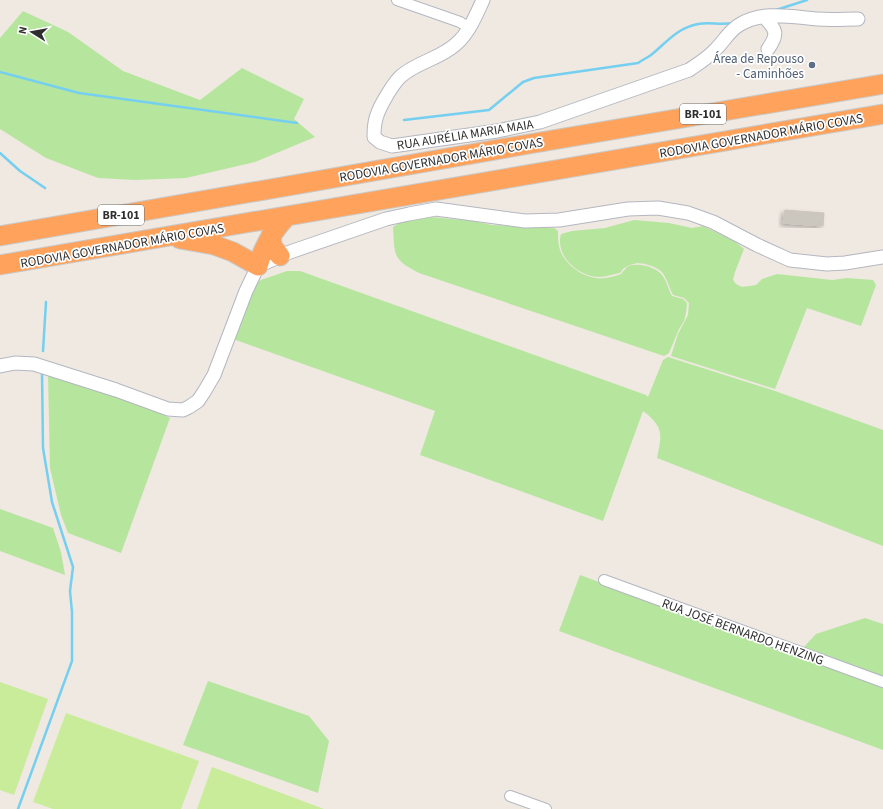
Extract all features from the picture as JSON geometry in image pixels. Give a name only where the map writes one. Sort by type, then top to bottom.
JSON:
[{"type":"highway","name":"RODOVIA GOVERNADOR MÁRIO COVAS","points":[[0,236],[515,146],[883,84]]},
{"type":"highway","name":"RODOVIA GOVERNADOR MÁRIO COVAS","points":[[0,265],[883,114]]},
{"type":"highway","points":[[171,236],[214,245],[233,252],[258,266],[271,235],[286,217]]},
{"type":"highway","name":"BR-101","points":[[0,232],[26,232]]},
{"type":"highway","points":[[271,235],[272,246],[280,256]]},
{"type":"street","points":[[397,0],[460,22],[469,28]]},
{"type":"street","name":"RUA AURÉLIA MARIA MAIA","points":[[483,0],[469,28],[456,44],[448,50],[409,70],[393,85],[376,116],[374,137],[380,142],[392,146],[414,144],[497,131],[540,122],[689,70],[711,54],[733,29],[748,21],[764,17]]},
{"type":"street","points":[[764,17],[780,16],[819,19],[858,19]]},
{"type":"street","points":[[764,17],[771,24],[775,33],[774,41],[768,49]]},
{"type":"street","points":[[0,366],[15,363],[34,364],[116,390],[168,410],[183,410],[198,401],[214,375],[246,292],[258,266],[280,256],[386,219],[436,209],[525,221],[559,220],[628,209],[658,208],[688,213],[712,222],[790,260],[827,264],[845,263],[883,257]]},
{"type":"street","name":"RUA JOSÉ BERNARDO HENZING","points":[[604,580],[883,682]]},
{"type":"street","points":[[510,796],[546,809]]},
{"type":"green space","points":[[23,11],[68,32],[123,71],[200,100],[242,68],[304,99],[294,119],[315,137],[255,162],[186,178],[135,180],[98,178],[46,158],[0,129],[0,38]]},
{"type":"green space","points":[[431,217],[473,221],[492,225],[554,228],[558,231],[558,243],[560,250],[567,262],[578,272],[592,277],[606,278],[618,275],[621,274],[627,267],[634,265],[648,266],[656,270],[661,274],[667,283],[672,296],[683,299],[687,303],[684,321],[669,353],[664,356],[419,273],[410,268],[399,260],[397,256],[394,244],[393,227],[401,222]]},
{"type":"green space","points":[[634,220],[669,223],[692,228],[703,226],[734,241],[744,249],[733,280],[736,284],[742,287],[756,285],[762,279],[777,274],[832,280],[847,278],[873,280],[876,285],[861,326],[807,308],[775,389],[671,356],[678,334],[688,315],[689,303],[684,298],[673,295],[665,277],[658,269],[637,263],[626,267],[621,272],[616,274],[598,277],[580,272],[566,259],[562,252],[560,243],[561,234],[572,231],[605,228]]},
{"type":"green space","points":[[287,271],[300,271],[648,397],[663,360],[668,357],[775,391],[883,430],[883,546],[657,458],[660,443],[660,432],[655,422],[643,411],[603,521],[420,455],[435,411],[233,339],[254,284]]},
{"type":"green space","points":[[48,374],[58,376],[151,409],[170,418],[121,553],[68,533],[61,515],[50,468]]},
{"type":"green space","points":[[0,509],[53,528],[61,552],[65,575],[0,551]]},
{"type":"green space","points":[[580,575],[883,687],[883,750],[559,631]]},
{"type":"green space","points":[[865,618],[883,624],[883,679],[801,650],[816,634]]},
{"type":"green space","points":[[208,681],[309,716],[329,741],[318,793],[183,745]]},
{"type":"green space","points":[[0,682],[48,699],[14,795],[0,790]]},
{"type":"green space","points":[[66,713],[199,761],[181,809],[53,809],[33,802]]},
{"type":"green space","points":[[212,767],[324,809],[197,809]]},
{"type":"building","points":[[785,210],[824,213],[823,226],[783,223]]},
{"type":"waterway","points":[[776,10],[807,0]]},
{"type":"waterway","points":[[404,120],[489,110],[523,82],[534,78],[638,63],[651,55],[678,32],[691,26],[702,23],[733,23]]},
{"type":"waterway","points":[[0,72],[79,93],[297,123]]},
{"type":"waterway","points":[[0,153],[20,171],[45,188]]},
{"type":"waterway","points":[[43,351],[46,302]]},
{"type":"waterway","points":[[18,809],[72,661],[72,612],[70,591],[73,567],[52,502],[43,448],[42,373]]},
{"type":"place","name":"Área de Repouso - Caminhões","points":[[812,65]]}]
